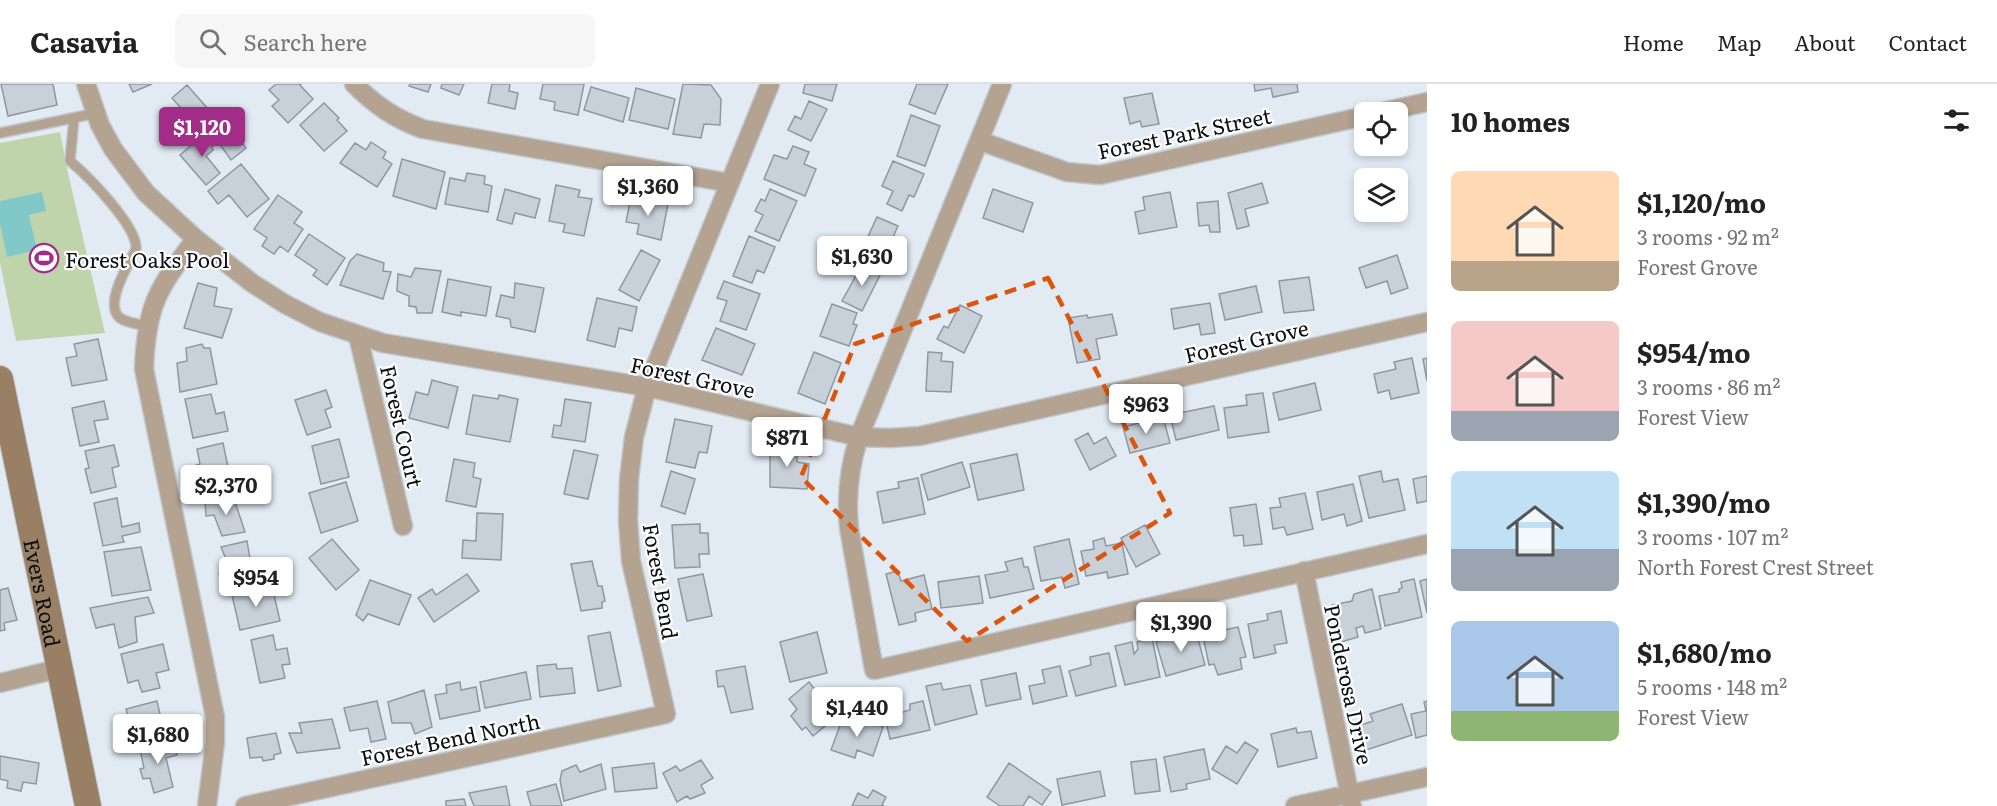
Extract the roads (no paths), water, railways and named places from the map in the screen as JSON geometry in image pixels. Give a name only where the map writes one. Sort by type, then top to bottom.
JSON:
[{"type":"main road","name":"Evers Road","points":[[0,379],[88,806]]},
{"type":"street","name":"Forest Grove","points":[[86,84],[100,125],[128,172],[146,193],[196,239],[252,283],[320,322],[383,343],[647,387],[859,437],[890,438],[920,435],[1427,322]]},
{"type":"street","points":[[354,84],[382,110],[423,129],[730,183]]},
{"type":"street","name":"Forest Bend","points":[[666,714],[632,561],[628,520],[629,479],[634,437],[647,387],[770,84]]},
{"type":"street","points":[[1002,84],[859,437],[850,468],[847,508],[874,670],[1427,544]]},
{"type":"street","points":[[1408,106],[1427,102]]},
{"type":"street","name":"Forest Park Street","points":[[980,141],[1067,172],[1100,175],[1354,118]]},
{"type":"street","points":[[196,239],[167,278],[153,306],[147,326],[144,369],[215,717],[215,743],[207,806]]},
{"type":"street","name":"Forest Court","points":[[358,336],[403,526]]},
{"type":"street","name":"Ponderosa Drive","points":[[1304,571],[1351,800]]},
{"type":"street","points":[[0,683],[61,668]]},
{"type":"street","name":"Forest Bend North","points":[[245,806],[666,714]]},
{"type":"street","points":[[1294,806],[1351,800],[1427,777]]},
{"type":"lane","points":[[0,133],[97,113]]},
{"type":"lane","points":[[74,118],[70,161],[91,178],[137,241],[136,249],[116,291],[114,306],[117,316],[124,321],[147,326]]},
{"type":"place","name":"Forest Oaks Pool","points":[[44,258]]}]
